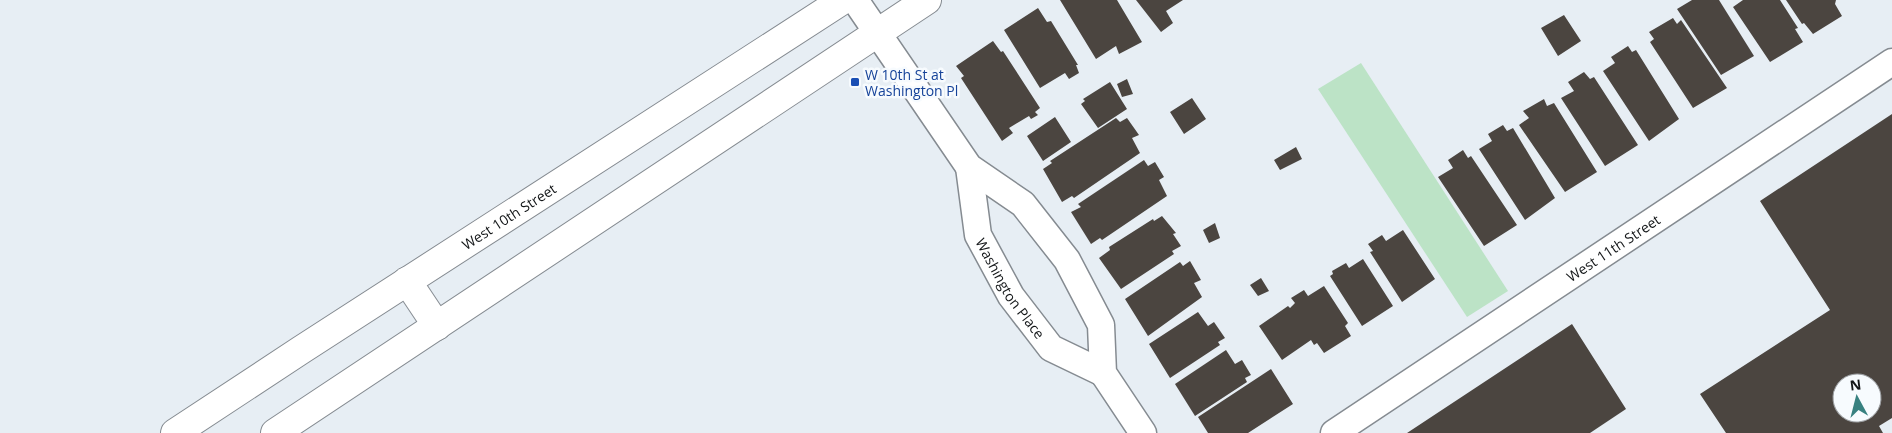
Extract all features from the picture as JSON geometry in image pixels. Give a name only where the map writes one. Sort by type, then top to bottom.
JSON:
[{"type":"street","name":"West 10th Street","points":[[175,433],[843,0]]},
{"type":"street","name":"Washington Place","points":[[855,0],[969,167],[1023,204],[1066,260],[1101,325],[1103,373],[1051,348],[1011,296],[978,235],[969,167]]},
{"type":"street","points":[[275,433],[928,0]]},
{"type":"street","name":"West 11th Street","points":[[1334,433],[1892,62]]},
{"type":"street","points":[[407,281],[437,326]]},
{"type":"street","points":[[1103,373],[1143,433]]},
{"type":"green space","points":[[1361,63],[1508,291],[1467,317],[1318,89]]},
{"type":"building","points":[[1060,0],[1117,0],[1142,42],[1119,54],[1116,46],[1096,59]]},
{"type":"building","points":[[1136,0],[1183,0],[1166,11],[1173,23],[1161,32]]},
{"type":"building","points":[[1692,0],[1719,0],[1754,56],[1721,75],[1677,9]]},
{"type":"building","points":[[1743,0],[1780,0],[1798,28],[1795,29],[1803,42],[1770,62],[1733,7]]},
{"type":"building","points":[[1786,0],[1836,0],[1835,4],[1842,16],[1813,34],[1804,23],[1802,24]]},
{"type":"building","points":[[1038,8],[1047,22],[1051,21],[1078,65],[1076,65],[1079,73],[1069,79],[1065,73],[1040,88],[1004,30]]},
{"type":"building","points":[[1564,15],[1581,41],[1558,56],[1541,28]]},
{"type":"building","points":[[1673,18],[1677,24],[1681,20],[1727,88],[1693,108],[1650,42],[1654,39],[1649,32]]},
{"type":"building","points":[[993,41],[1001,52],[1003,51],[1040,108],[1035,112],[1038,115],[1031,119],[1029,116],[1009,128],[1013,133],[1002,141],[961,78],[964,76],[956,66]]},
{"type":"building","points":[[1628,46],[1632,52],[1636,50],[1679,119],[1649,141],[1603,71],[1615,63],[1611,57]]},
{"type":"building","points":[[1584,72],[1590,79],[1594,77],[1638,145],[1605,166],[1561,98],[1574,91],[1568,82]]},
{"type":"building","points":[[1127,79],[1133,94],[1122,97],[1117,84]]},
{"type":"building","points":[[1110,82],[1127,109],[1098,128],[1081,104],[1085,101],[1083,99]]},
{"type":"building","points":[[1192,98],[1206,119],[1184,134],[1170,112]]},
{"type":"building","points":[[1544,99],[1547,106],[1554,103],[1597,172],[1565,192],[1519,125],[1529,118],[1523,111]]},
{"type":"building","points":[[1892,114],[1892,418],[1879,426],[1883,433],[1726,433],[1700,394],[1830,310],[1760,201]]},
{"type":"building","points":[[1055,117],[1071,142],[1043,161],[1027,136]]},
{"type":"building","points":[[1116,118],[1120,122],[1127,118],[1139,135],[1132,138],[1140,153],[1074,198],[1072,196],[1062,202],[1043,169],[1052,163],[1050,161]]},
{"type":"building","points":[[1503,125],[1507,131],[1513,128],[1555,198],[1525,220],[1479,149],[1492,141],[1488,134]]},
{"type":"building","points":[[1296,147],[1302,159],[1280,170],[1274,160]]},
{"type":"building","points":[[1463,150],[1468,158],[1471,156],[1517,225],[1484,246],[1438,177],[1453,168],[1448,160]]},
{"type":"building","points":[[1144,160],[1148,166],[1155,162],[1164,177],[1159,180],[1167,196],[1102,240],[1100,238],[1091,244],[1071,212],[1081,207],[1078,204]]},
{"type":"building","points":[[1162,216],[1176,233],[1173,234],[1181,246],[1172,251],[1174,254],[1121,289],[1099,258],[1110,250],[1109,247],[1153,219],[1154,221]]},
{"type":"building","points":[[1215,223],[1220,238],[1209,243],[1203,230]]},
{"type":"building","points":[[1403,230],[1435,279],[1402,302],[1370,252],[1373,251],[1368,244],[1382,235],[1386,241]]},
{"type":"building","points":[[1363,259],[1393,306],[1362,326],[1330,276],[1333,274],[1332,271],[1346,263],[1349,268]]},
{"type":"building","points":[[1190,261],[1201,280],[1194,283],[1202,297],[1148,336],[1125,299],[1180,262],[1183,266]]},
{"type":"building","points":[[1261,278],[1269,291],[1258,296],[1250,285]]},
{"type":"building","points":[[1324,286],[1348,323],[1345,326],[1351,336],[1324,353],[1317,343],[1314,345],[1311,340],[1282,360],[1259,326],[1288,306],[1290,308],[1295,303],[1291,298],[1304,290],[1308,296]]},
{"type":"building","points":[[1198,312],[1208,326],[1214,322],[1225,338],[1218,342],[1220,345],[1170,378],[1149,344]]},
{"type":"building","points":[[1572,324],[1626,409],[1590,433],[1407,433]]},
{"type":"building","points":[[1226,350],[1235,364],[1242,360],[1251,375],[1245,378],[1247,382],[1195,416],[1175,384]]},
{"type":"building","points":[[1271,369],[1293,404],[1248,433],[1208,433],[1198,417]]},
{"type":"place","name":"W 10th St at Washington Pl","points":[[855,82]]}]
